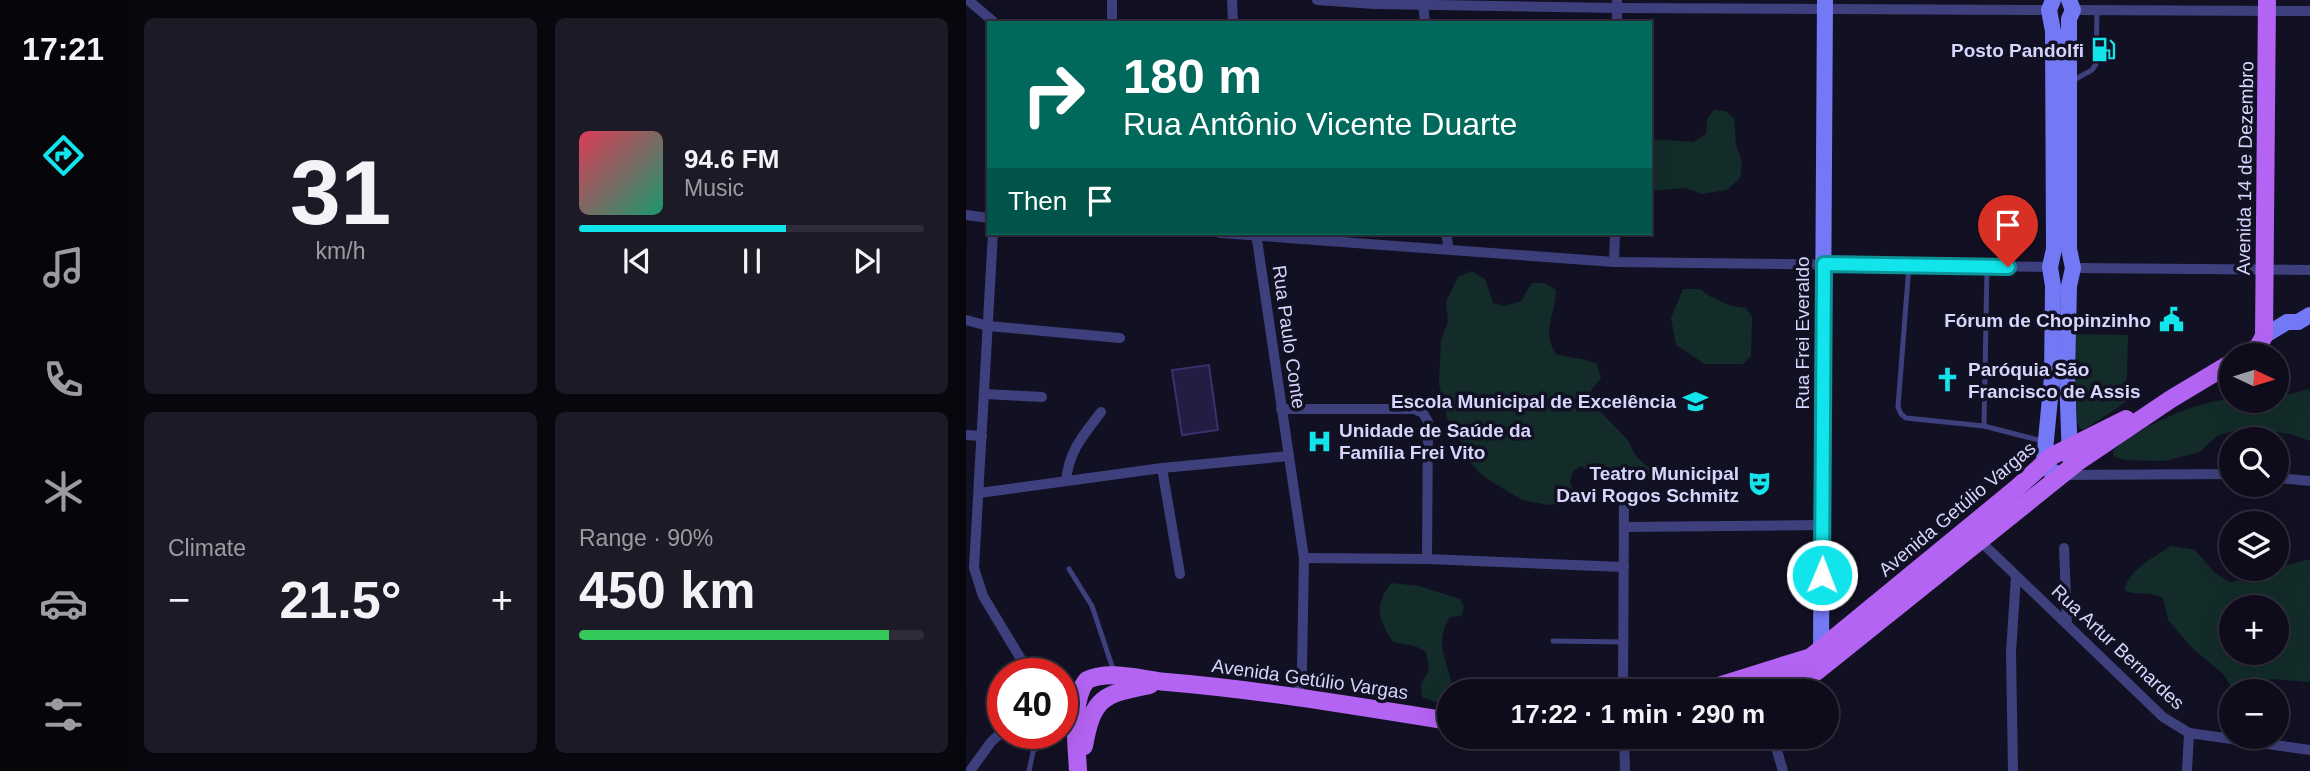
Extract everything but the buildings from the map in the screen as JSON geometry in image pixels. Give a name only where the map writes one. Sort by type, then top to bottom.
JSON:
[{"type":"main road","name":"Rua Frei Everaldo","points":[[1824,657],[1822,525],[1825,5]]},
{"type":"main road","points":[[2061,6],[2061,268],[2071,472],[2049,470],[2044,461],[2061,268],[2069,82],[2061,6]]},
{"type":"main road","name":"Avenida 14 de Dezembro","points":[[2264,336],[2267,6]]},
{"type":"main road","points":[[2260,343],[2264,336],[2287,322],[2298,322],[2310,315]]},
{"type":"main road","name":"Avenida Getúlio Vargas","points":[[1798,679],[1816,673],[1824,657],[1974,535],[2071,472],[2171,399],[2219,370]]},
{"type":"main road","name":"Avenida Getúlio Vargas","points":[[1974,535],[2044,461],[2069,446],[2171,399]]},
{"type":"main road","points":[[2047,419],[2050,424],[2059,427],[2069,420]]},
{"type":"main road","name":"Avenida Getúlio Vargas","points":[[1743,679],[1824,657]]},
{"type":"main road","points":[[1078,687],[1087,680],[1107,677],[1101,701],[1086,733],[1079,771]]},
{"type":"main road","name":"Avenida Getúlio Vargas","points":[[1107,677],[1298,696],[1437,719]]},
{"type":"main road","name":"Avenida Getúlio Vargas","points":[[1101,701],[1118,691],[1164,682]]},
{"type":"main road","points":[[1078,697],[1087,703],[1101,701]]},
{"type":"main road","points":[[1077,749],[1079,771]]},
{"type":"street","points":[[968,0],[993,21]]},
{"type":"street","points":[[1112,0],[1112,21]]},
{"type":"street","points":[[1231,0],[1233,21]]},
{"type":"street","points":[[1317,0],[1423,3],[2061,6],[2097,10],[2267,6],[2310,11]]},
{"type":"street","points":[[1423,3],[1425,21]]},
{"type":"street","points":[[966,215],[987,218]]},
{"type":"street","points":[[993,235],[974,568],[983,596],[1020,658]]},
{"type":"street","name":"Rua Paulo Conte","points":[[1256,235],[1304,558],[1302,668],[1298,696]]},
{"type":"street","points":[[1268,235],[1614,262],[2310,270]]},
{"type":"street","points":[[1446,235],[1449,250]]},
{"type":"street","points":[[1614,262],[1615,235]]},
{"type":"street","points":[[966,320],[988,326],[1120,338]]},
{"type":"street","points":[[985,394],[1042,397]]},
{"type":"street","points":[[1281,409],[1414,409],[1423,413],[1428,422],[1427,559]]},
{"type":"street","points":[[1066,481],[1074,447],[1101,412]]},
{"type":"street","points":[[966,435],[982,436]]},
{"type":"street","points":[[979,493],[1162,468],[1289,456]]},
{"type":"street","points":[[1162,468],[1180,574]]},
{"type":"street","points":[[2071,472],[2219,474]]},
{"type":"street","points":[[2289,479],[2310,481]]},
{"type":"street","points":[[1623,679],[1624,502]]},
{"type":"street","points":[[1625,527],[1822,525]]},
{"type":"street","name":"Rua Artur Bernardes","points":[[1974,535],[2163,717],[2189,733],[2310,750]]},
{"type":"street","points":[[2064,548],[2067,624]]},
{"type":"street","points":[[1304,558],[1427,559],[1624,567]]},
{"type":"street","points":[[2016,577],[2011,652],[2013,769],[2026,771]]},
{"type":"street","points":[[2187,771],[2189,733]]},
{"type":"street","points":[[970,771],[987,748]]},
{"type":"street","points":[[1624,749],[1625,771]]},
{"type":"street","points":[[1777,749],[1783,771]]},
{"type":"lane","points":[[2069,82],[2096,64],[2097,10]]},
{"type":"lane","points":[[1909,265],[1898,407],[1901,414],[1906,418],[1984,426],[2045,441]]},
{"type":"lane","points":[[1984,426],[1987,267]]},
{"type":"lane","points":[[1069,569],[1092,606],[1107,677]]},
{"type":"lane","points":[[1553,641],[1623,642]]},
{"type":"lane","points":[[1029,771],[1035,749]]},
{"type":"green space","points":[[1714,110],[1725,111],[1734,118],[1736,145],[1742,162],[1740,178],[1727,190],[1701,194],[1686,188],[1652,191],[1652,139],[1693,142],[1706,134],[1707,119]]},
{"type":"green space","points":[[1472,271],[1485,279],[1493,303],[1505,306],[1521,301],[1532,283],[1545,283],[1556,290],[1549,331],[1552,347],[1557,355],[1597,364],[1601,378],[1591,390],[1593,397],[1599,409],[1628,441],[1635,455],[1649,467],[1649,478],[1642,484],[1604,478],[1581,466],[1573,471],[1570,481],[1573,492],[1566,503],[1549,505],[1522,500],[1484,477],[1464,456],[1459,433],[1447,418],[1439,384],[1441,340],[1448,322],[1446,302],[1458,277]]},
{"type":"green space","points":[[1683,289],[1700,289],[1732,306],[1746,308],[1752,317],[1751,356],[1743,364],[1705,364],[1676,345],[1671,318]]},
{"type":"green space","points":[[2076,334],[2128,335],[2126,402],[2085,429],[2080,429],[2077,422]]},
{"type":"green space","points":[[2310,389],[2310,441],[2289,434],[2289,427],[2219,427],[2219,435],[2200,452],[2164,461],[2124,460],[2114,457],[2113,451],[2135,434],[2195,407],[2219,400],[2219,413],[2289,413],[2289,394]]},
{"type":"green space","points":[[2171,546],[2195,550],[2219,575],[2219,581],[2230,582],[2289,581],[2289,565],[2310,559],[2310,682],[2289,679],[2226,679],[2192,648],[2168,620],[2163,598],[2125,590],[2131,576],[2150,559]]},
{"type":"green space","points":[[1391,583],[1419,586],[1460,599],[1464,607],[1461,616],[1450,617],[1445,627],[1442,644],[1450,679],[1437,679],[1437,702],[1422,697],[1421,685],[1429,670],[1426,652],[1415,646],[1393,642],[1384,626],[1380,606]]},
{"type":"place","name":"Posto Pandolfi","points":[[2104,50]]},
{"type":"place","name":"Fórum de Chopinzinho","points":[[2171,320]]},
{"type":"place","name":"Paróquia São Francisco de Assis","points":[[1948,380]]},
{"type":"place","name":"Escola Municipal de Excelência","points":[[1696,401]]},
{"type":"place","name":"Unidade de Saúde da Família Frei Vito","points":[[1319,441]]},
{"type":"place","name":"Teatro Municipal Davi Rogos Schmitz","points":[[1759,484]]},
{"type":"route","points":[[1822,575],[1824,264],[2008,267]]}]
